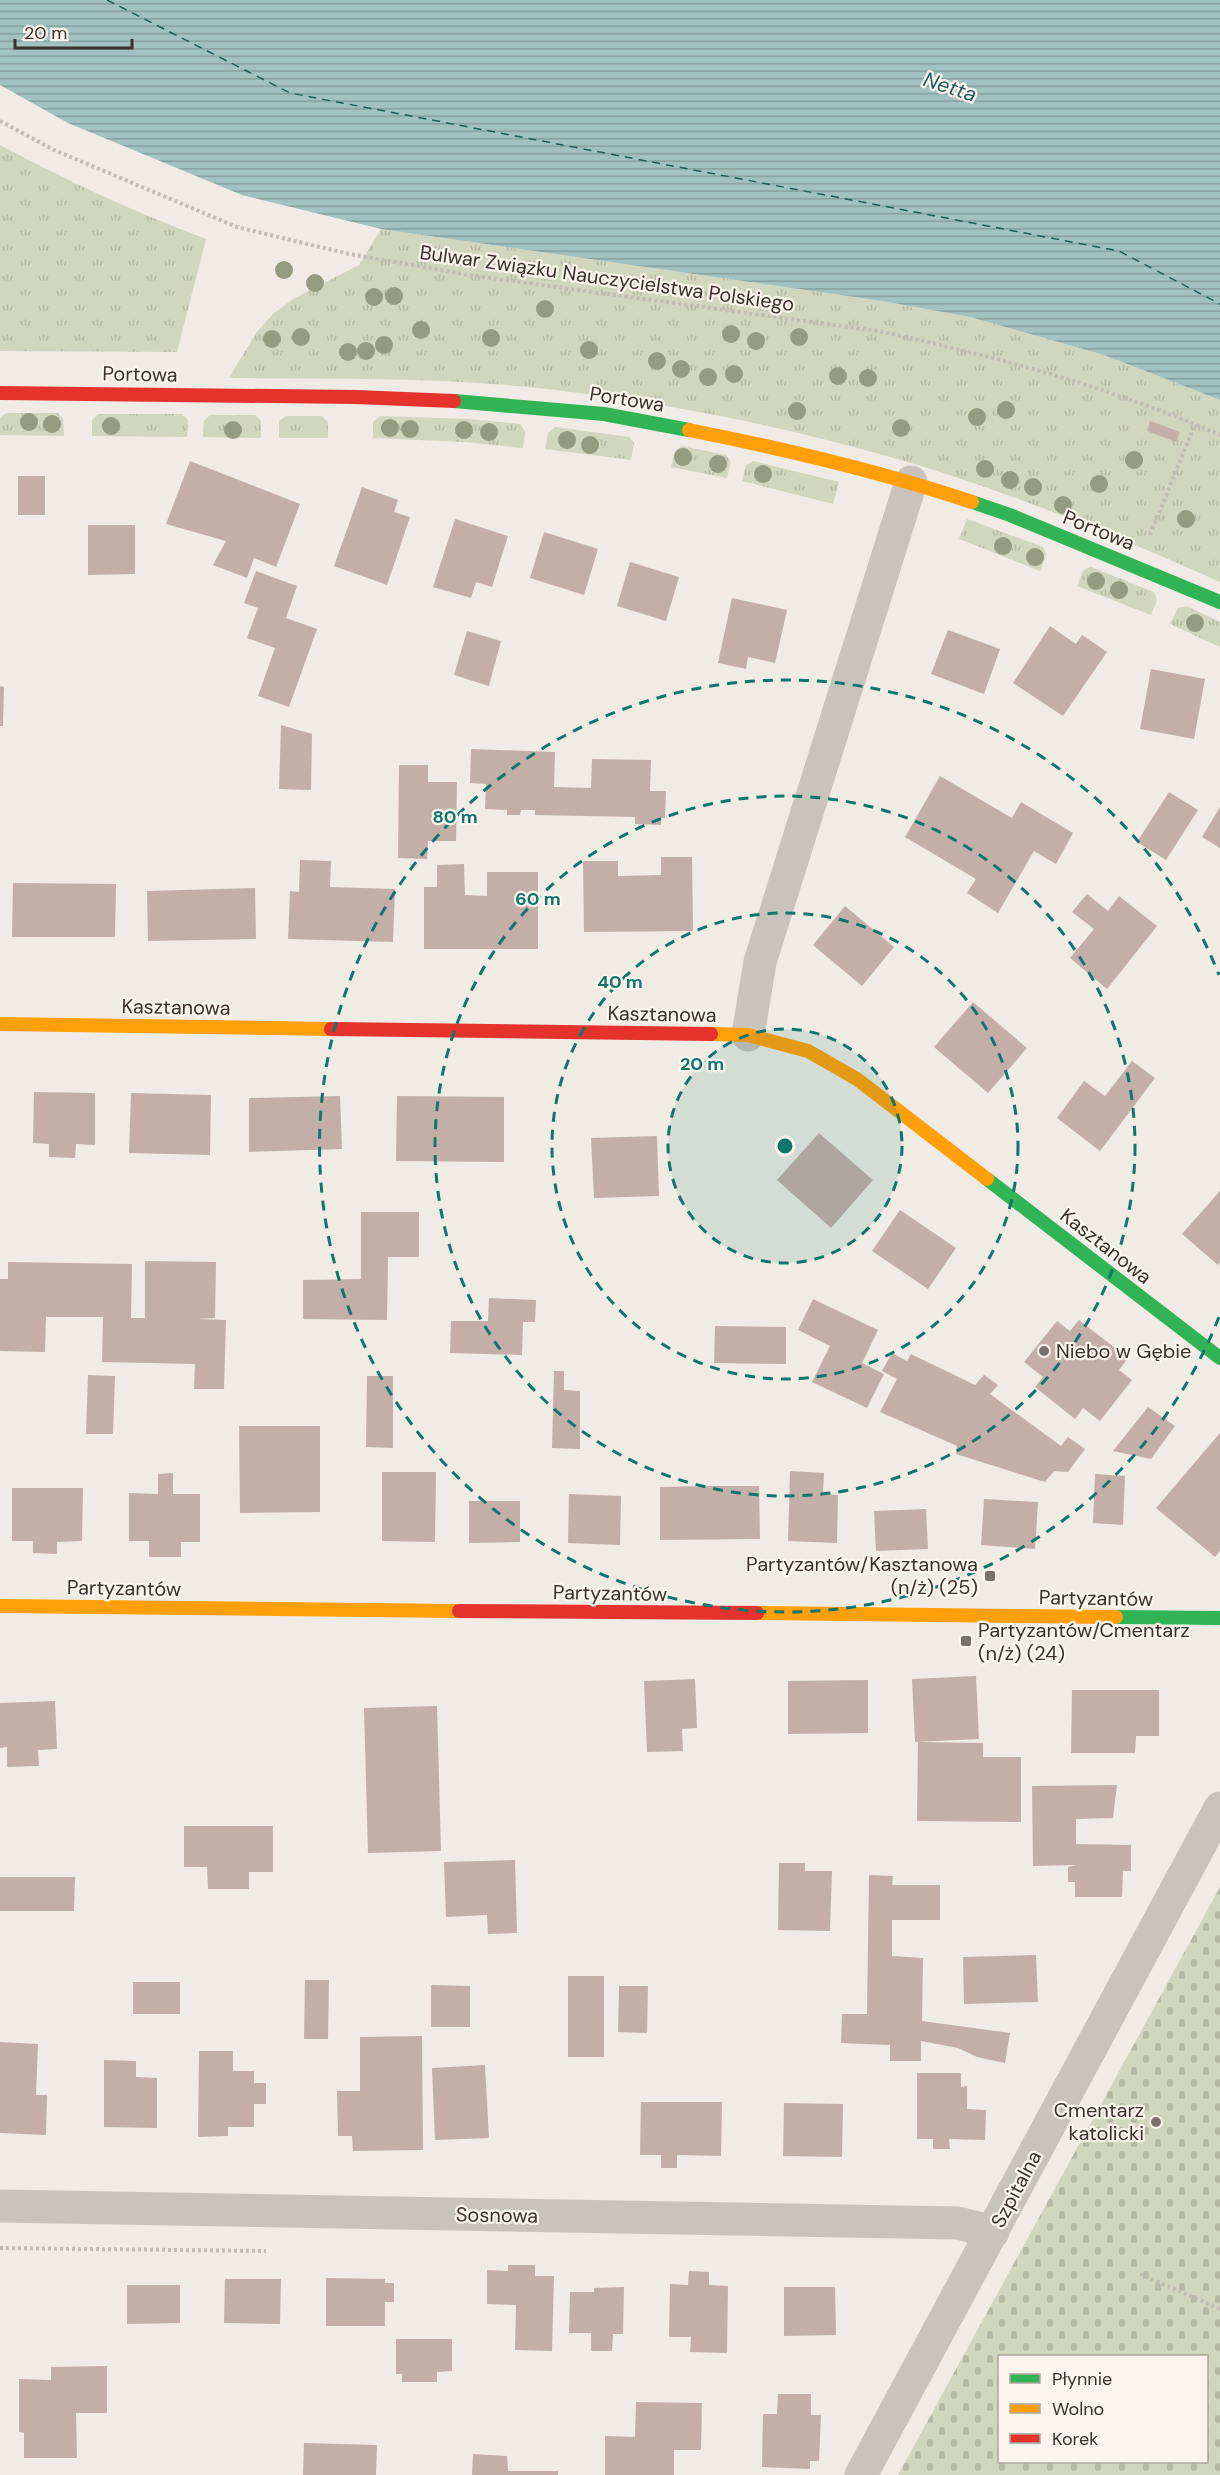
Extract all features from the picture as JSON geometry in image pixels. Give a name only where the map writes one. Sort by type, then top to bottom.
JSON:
[{"type":"street","name":"Portowa","points":[[0,393],[356,397],[544,407],[604,414],[784,449],[911,482],[1010,515],[1220,602]]},
{"type":"street","points":[[748,1035],[760,962],[911,482]]},
{"type":"street","name":"Kasztanowa","points":[[0,1024],[748,1035],[808,1051],[857,1079],[1220,1358]]},
{"type":"street","name":"Partyzantów","points":[[0,1606],[1220,1618]]},
{"type":"street","name":"Szpitalna","points":[[861,2475],[1220,1808]]},
{"type":"street","name":"Sosnowa","points":[[0,2206],[958,2223],[993,2232]]},
{"type":"path","name":"Bulwar Związku Nauczycielstwa Polskiego","points":[[0,121],[54,150],[237,227],[379,261],[878,331],[960,348],[1093,387],[1220,435]]},
{"type":"path","points":[[1137,567],[1195,424]]},
{"type":"path","points":[[1140,2274],[1220,2308]]},
{"type":"green space","points":[[0,145],[102,195],[206,239],[177,352],[0,351]]},
{"type":"green space","points":[[381,229],[882,301],[970,317],[1104,355],[1220,400],[1220,582],[1071,519],[957,477],[827,440],[734,419],[594,395],[507,385],[388,379],[229,378],[256,333],[273,314],[293,299],[359,265]]},
{"type":"green space","points":[[6,413],[58,413],[63,419],[64,436],[0,435],[0,418]]},
{"type":"green space","points":[[99,414],[182,414],[188,420],[187,437],[92,436],[92,420]]},
{"type":"green space","points":[[210,415],[255,415],[261,421],[261,438],[203,437],[204,421]]},
{"type":"green space","points":[[286,416],[322,416],[328,422],[328,438],[279,438],[279,421]]},
{"type":"green space","points":[[380,416],[468,419],[520,424],[525,431],[523,448],[466,442],[373,438],[373,422]]},
{"type":"green space","points":[[555,427],[629,437],[634,443],[631,460],[545,449],[548,433]]},
{"type":"green space","points":[[682,446],[726,455],[731,462],[727,478],[671,467],[675,451]]},
{"type":"green space","points":[[753,461],[839,482],[833,504],[742,481],[746,465]]},
{"type":"green space","points":[[967,519],[1043,547],[1046,555],[1040,571],[959,539]]},
{"type":"green space","points":[[1091,567],[1154,592],[1157,600],[1151,615],[1077,586],[1083,570]]},
{"type":"green space","points":[[1186,606],[1220,622],[1220,647],[1170,624],[1178,608]]},
{"type":"green space","name":"Cmentarz katolicki","points":[[1220,1887],[1220,2475],[898,2475]]},
{"type":"water","name":"Netta","points":[[0,0],[1220,0],[1220,400],[1104,355],[970,317],[882,301],[381,229],[242,195],[68,123],[0,85]]},
{"type":"building","points":[[1150,421],[1180,432],[1176,442],[1147,431]]},
{"type":"building","points":[[190,461],[300,504],[276,567],[254,558],[247,578],[213,565],[226,541],[166,524]]},
{"type":"building","points":[[18,476],[45,476],[45,515],[18,515]]},
{"type":"building","points":[[362,487],[398,500],[394,512],[410,517],[387,585],[334,566]]},
{"type":"building","points":[[455,519],[508,536],[492,587],[476,582],[471,598],[433,587]]},
{"type":"building","points":[[88,525],[135,525],[135,574],[88,575]]},
{"type":"building","points":[[544,532],[598,549],[584,595],[530,578]]},
{"type":"building","points":[[630,562],[679,577],[666,621],[617,606]]},
{"type":"building","points":[[256,571],[297,586],[286,618],[317,629],[289,707],[258,696],[275,648],[247,638],[258,608],[244,603]]},
{"type":"building","points":[[732,598],[787,610],[775,663],[748,657],[746,669],[718,663]]},
{"type":"building","points":[[1050,626],[1076,644],[1082,635],[1107,652],[1063,716],[1013,683]]},
{"type":"building","points":[[948,630],[1000,649],[984,694],[931,674]]},
{"type":"building","points":[[467,631],[501,641],[489,686],[454,675]]},
{"type":"building","points":[[1151,669],[1205,679],[1194,739],[1140,729]]},
{"type":"building","points":[[0,686],[4,687],[3,726],[0,726]]},
{"type":"building","points":[[281,725],[312,734],[311,790],[279,789]]},
{"type":"building","points":[[471,749],[555,752],[554,787],[591,788],[592,759],[651,760],[650,791],[666,791],[665,818],[661,818],[661,825],[635,824],[635,817],[535,815],[535,810],[521,810],[520,815],[507,815],[507,810],[485,809],[486,784],[470,783]]},
{"type":"building","points":[[399,765],[428,765],[428,782],[457,782],[456,841],[428,841],[427,859],[398,858]]},
{"type":"building","points":[[940,776],[1012,818],[1021,802],[1073,833],[1056,864],[1034,851],[998,913],[967,893],[976,879],[905,837]]},
{"type":"building","points":[[1169,792],[1198,810],[1166,860],[1137,842]]},
{"type":"building","points":[[1220,807],[1220,848],[1202,837]]},
{"type":"building","points":[[661,857],[692,857],[693,931],[584,932],[583,861],[618,861],[618,876],[661,875]]},
{"type":"building","points":[[300,860],[331,861],[330,887],[395,889],[393,942],[288,939],[290,891],[299,892]]},
{"type":"building","points":[[464,864],[465,895],[487,896],[487,872],[538,872],[538,949],[424,949],[424,887],[437,887],[437,865]]},
{"type":"building","points":[[13,883],[116,884],[115,937],[12,937]]},
{"type":"building","points":[[255,888],[256,939],[148,941],[147,891]]},
{"type":"building","points":[[1087,894],[1108,911],[1119,896],[1157,926],[1107,989],[1070,958],[1094,929],[1072,912]]},
{"type":"building","points":[[845,906],[894,947],[862,986],[813,945]]},
{"type":"building","points":[[973,1002],[1027,1048],[988,1093],[934,1047]]},
{"type":"building","points":[[1132,1061],[1155,1078],[1100,1151],[1057,1118],[1084,1081],[1105,1096]]},
{"type":"building","points":[[34,1092],[95,1093],[95,1145],[76,1144],[75,1158],[49,1157],[49,1144],[33,1143]]},
{"type":"building","points":[[131,1093],[211,1095],[210,1155],[129,1153]]},
{"type":"building","points":[[340,1096],[342,1149],[249,1152],[249,1098]]},
{"type":"building","points":[[397,1096],[504,1097],[504,1162],[396,1161]]},
{"type":"building","points":[[819,1133],[873,1180],[831,1228],[777,1180]]},
{"type":"building","points":[[657,1136],[659,1196],[594,1198],[591,1138]]},
{"type":"building","points":[[1220,1191],[1220,1262],[1218,1265],[1182,1234]]},
{"type":"building","points":[[900,1210],[956,1248],[928,1289],[872,1251]]},
{"type":"building","points":[[361,1212],[419,1212],[419,1257],[388,1257],[387,1320],[303,1319],[303,1280],[361,1279]]},
{"type":"building","points":[[145,1261],[216,1262],[215,1318],[199,1319],[226,1320],[224,1389],[194,1389],[195,1364],[102,1362],[103,1317],[46,1317],[45,1352],[0,1351],[0,1279],[8,1279],[8,1262],[132,1264],[131,1318],[145,1318]]},
{"type":"building","points":[[489,1298],[536,1300],[535,1322],[523,1322],[522,1355],[450,1353],[451,1321],[488,1321]]},
{"type":"building","points":[[813,1299],[878,1330],[862,1363],[884,1374],[867,1408],[812,1382],[830,1346],[798,1330]]},
{"type":"building","points":[[1079,1320],[1128,1358],[1119,1370],[1132,1380],[1100,1421],[1083,1408],[1075,1419],[1035,1387],[1043,1377],[1024,1362],[1057,1321],[1070,1331]]},
{"type":"building","points":[[715,1326],[786,1327],[786,1364],[714,1363]]},
{"type":"building","points":[[892,1353],[907,1361],[911,1354],[975,1385],[984,1375],[998,1385],[990,1394],[1061,1446],[1068,1437],[1085,1449],[1068,1472],[1054,1471],[1045,1482],[956,1454],[957,1446],[880,1412],[897,1379],[882,1371]]},
{"type":"building","points":[[554,1371],[564,1371],[564,1390],[580,1391],[580,1449],[552,1448]]},
{"type":"building","points":[[88,1375],[115,1376],[113,1434],[86,1434]]},
{"type":"building","points":[[367,1376],[393,1376],[393,1448],[366,1447]]},
{"type":"building","points":[[1148,1407],[1175,1426],[1151,1459],[1113,1451]]},
{"type":"building","points":[[239,1426],[320,1426],[320,1512],[240,1513]]},
{"type":"building","points":[[1220,1433],[1220,1551],[1215,1557],[1156,1508]]},
{"type":"building","points":[[790,1471],[824,1473],[823,1494],[838,1495],[837,1543],[788,1541]]},
{"type":"building","points":[[382,1472],[436,1472],[435,1542],[382,1541]]},
{"type":"building","points":[[173,1473],[173,1494],[200,1494],[200,1542],[181,1542],[181,1557],[149,1557],[149,1541],[129,1541],[129,1493],[158,1494],[158,1474]]},
{"type":"building","points":[[1095,1474],[1125,1476],[1123,1525],[1093,1523]]},
{"type":"building","points":[[759,1486],[760,1539],[660,1540],[660,1487]]},
{"type":"building","points":[[12,1488],[83,1488],[82,1541],[57,1542],[57,1554],[33,1553],[33,1541],[12,1541]]},
{"type":"building","points":[[569,1494],[621,1496],[620,1545],[568,1543]]},
{"type":"building","points":[[984,1499],[1038,1502],[1035,1549],[981,1545]]},
{"type":"building","points":[[469,1501],[520,1501],[520,1542],[469,1543]]},
{"type":"building","points":[[926,1509],[928,1549],[876,1551],[874,1511]]},
{"type":"building","points":[[976,1676],[979,1739],[915,1742],[912,1679]]},
{"type":"building","points":[[695,1679],[697,1728],[682,1729],[683,1751],[647,1752],[644,1681]]},
{"type":"building","points":[[868,1680],[868,1733],[788,1734],[788,1681]]},
{"type":"building","points":[[1072,1690],[1159,1690],[1159,1736],[1136,1736],[1135,1753],[1071,1753]]},
{"type":"building","points":[[55,1701],[57,1749],[38,1750],[39,1766],[7,1767],[7,1747],[0,1748],[0,1703]]},
{"type":"building","points":[[437,1706],[441,1851],[368,1853],[364,1708]]},
{"type":"building","points":[[918,1742],[983,1743],[983,1757],[1021,1757],[1021,1822],[917,1821]]},
{"type":"building","points":[[1117,1785],[1113,1818],[1076,1819],[1076,1844],[1131,1845],[1131,1871],[1123,1871],[1122,1897],[1075,1897],[1075,1882],[1068,1882],[1068,1867],[1076,1865],[1033,1866],[1032,1786]]},
{"type":"building","points":[[184,1826],[273,1826],[273,1872],[249,1872],[249,1889],[208,1889],[207,1867],[184,1867]]},
{"type":"building","points":[[515,1860],[517,1933],[488,1934],[487,1915],[446,1917],[444,1862]]},
{"type":"building","points":[[779,1863],[805,1863],[805,1871],[832,1871],[830,1931],[778,1930]]},
{"type":"building","points":[[869,1875],[893,1876],[892,1885],[940,1885],[940,1920],[892,1920],[892,1956],[923,1958],[922,2021],[1010,2033],[1005,2063],[977,2057],[958,2048],[921,2041],[921,2061],[890,2061],[890,2045],[841,2043],[842,2014],[867,2014]]},
{"type":"building","points":[[0,1877],[75,1877],[74,1911],[0,1911]]},
{"type":"building","points":[[1036,1955],[1038,2002],[964,2004],[963,1957]]},
{"type":"building","points":[[568,1976],[604,1976],[604,2057],[568,2057]]},
{"type":"building","points":[[305,1980],[329,1980],[328,2039],[304,2039]]},
{"type":"building","points":[[133,1982],[180,1982],[180,2014],[133,2014]]},
{"type":"building","points":[[431,1985],[470,1986],[470,2027],[431,2027]]},
{"type":"building","points":[[619,1986],[648,1986],[647,2033],[618,2032]]},
{"type":"building","points":[[422,2036],[423,2150],[353,2151],[352,2136],[338,2136],[337,2091],[360,2091],[360,2037]]},
{"type":"building","points":[[0,2042],[38,2044],[36,2095],[47,2095],[46,2135],[0,2133]]},
{"type":"building","points":[[199,2051],[233,2051],[233,2071],[254,2071],[254,2083],[266,2083],[266,2104],[254,2104],[254,2127],[228,2127],[228,2136],[198,2137]]},
{"type":"building","points":[[104,2060],[136,2061],[136,2077],[157,2078],[157,2128],[104,2127]]},
{"type":"building","points":[[485,2065],[489,2138],[435,2140],[432,2068]]},
{"type":"building","points":[[917,2073],[961,2073],[961,2087],[967,2086],[967,2109],[986,2110],[985,2140],[949,2139],[950,2149],[933,2149],[933,2139],[917,2139]]},
{"type":"building","points":[[641,2102],[722,2102],[721,2156],[677,2155],[677,2168],[661,2168],[661,2155],[640,2155]]},
{"type":"building","points":[[784,2103],[843,2104],[842,2157],[783,2156]]},
{"type":"building","points":[[508,2265],[535,2265],[535,2276],[554,2276],[552,2351],[515,2350],[516,2305],[487,2304],[487,2270],[508,2271]]},
{"type":"building","points":[[689,2271],[709,2272],[709,2285],[728,2286],[727,2353],[690,2352],[691,2337],[669,2337],[670,2284],[688,2285]]},
{"type":"building","points":[[326,2278],[385,2279],[385,2283],[394,2283],[394,2302],[385,2302],[385,2326],[326,2326]]},
{"type":"building","points":[[225,2279],[281,2279],[280,2324],[224,2323]]},
{"type":"building","points":[[127,2285],[180,2285],[180,2323],[127,2324]]},
{"type":"building","points":[[624,2287],[623,2334],[613,2334],[612,2351],[591,2351],[591,2333],[569,2333],[570,2292],[594,2292],[594,2288]]},
{"type":"building","points":[[784,2287],[835,2287],[836,2335],[784,2336]]},
{"type":"building","points":[[396,2339],[452,2339],[452,2371],[437,2372],[437,2382],[402,2382],[402,2374],[396,2374]]},
{"type":"building","points":[[107,2366],[107,2413],[76,2413],[77,2458],[24,2458],[24,2433],[19,2432],[19,2379],[51,2380],[51,2367]]},
{"type":"building","points":[[778,2394],[811,2394],[811,2415],[821,2415],[819,2461],[810,2461],[810,2469],[762,2467],[763,2414],[777,2414]]},
{"type":"building","points":[[636,2402],[702,2403],[701,2450],[674,2450],[674,2475],[605,2475],[605,2436],[635,2437]]},
{"type":"building","points":[[304,2443],[377,2445],[376,2475],[303,2475]]},
{"type":"building","points":[[473,2454],[507,2456],[508,2471],[558,2471],[558,2475],[472,2475]]},
{"type":"ferry route","points":[[107,0],[290,93],[1119,251],[1220,304]]},
{"type":"traffic: fast","points":[[454,401],[604,414],[689,430]]},
{"type":"traffic: fast","points":[[972,502],[1010,515],[1220,602]]},
{"type":"traffic: fast","points":[[987,1179],[1220,1358]]},
{"type":"traffic: fast","points":[[1116,1617],[1220,1618]]},
{"type":"traffic: slow","points":[[689,430],[832,462],[902,480],[972,502]]},
{"type":"traffic: slow","points":[[0,1024],[331,1029]]},
{"type":"traffic: slow","points":[[711,1034],[748,1035],[808,1051],[857,1079],[987,1179]]},
{"type":"traffic: slow","points":[[0,1606],[459,1611]]},
{"type":"traffic: slow","points":[[757,1613],[1116,1617]]},
{"type":"traffic: jam","points":[[0,393],[356,397],[454,401]]},
{"type":"traffic: jam","points":[[331,1029],[711,1034]]},
{"type":"traffic: jam","points":[[459,1611],[757,1613]]},
{"type":"place","name":"Niebo w Gębie","points":[[1044,1351]]},
{"type":"place","name":"Partyzantów/Kasztanowa (n/ż) (25)","points":[[990,1576]]},
{"type":"place","name":"Partyzantów/Cmentarz (n/ż) (24)","points":[[966,1641]]},
{"type":"place","name":"Cmentarz katolicki","points":[[1156,2122]]}]
